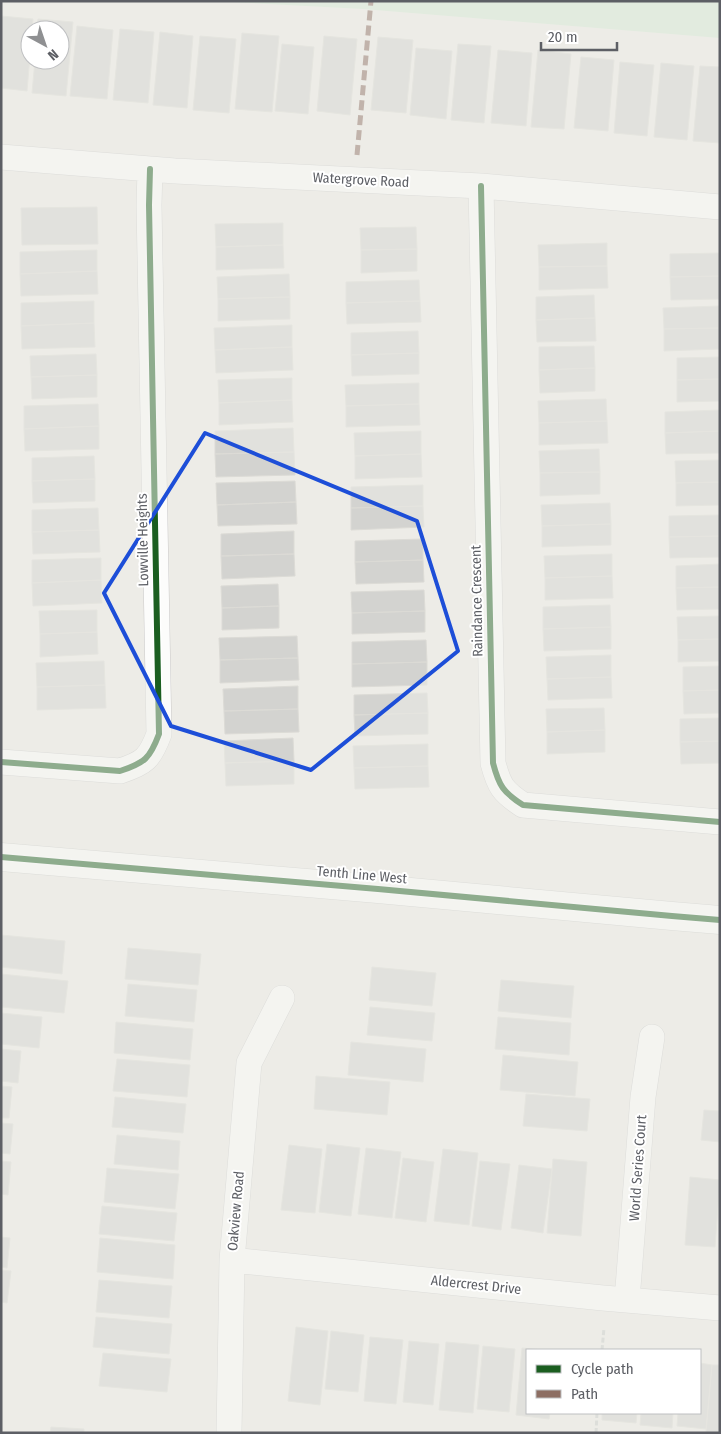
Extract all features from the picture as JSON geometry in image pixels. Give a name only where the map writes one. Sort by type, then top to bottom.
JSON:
[{"type":"street","name":"Watergrove Road","points":[[1,157],[150,169],[481,186],[720,207]]},
{"type":"street","name":"Lowville Heights","points":[[1,762],[120,771],[137,765],[152,752],[159,734],[149,205],[150,169]]},
{"type":"street","name":"Raindance Crescent","points":[[481,186],[493,763],[498,781],[508,795],[523,805],[720,822]]},
{"type":"street","name":"Tenth Line West","points":[[1,857],[720,920]]},
{"type":"street","name":"Oakview Road","points":[[229,1433],[232,1260],[249,1063],[282,998]]},
{"type":"street","name":"World Series Court","points":[[627,1300],[643,1097],[652,1036]]},
{"type":"street","name":"Aldercrest Drive","points":[[232,1260],[720,1308]]},
{"type":"path","points":[[602,1349],[604,1328]]},
{"type":"path","points":[[596,1433],[597,1414]]},
{"type":"highlighted area","points":[[205,433],[417,521],[458,651],[311,770],[171,726],[104,593]]},
{"type":"green space","points":[[213,1],[720,1],[720,38],[363,9]]},
{"type":"building","points":[[1,16],[33,19],[20,20],[20,70],[29,70],[27,91],[1,88]]},
{"type":"building","points":[[70,22],[73,22],[70,54]]},
{"type":"building","points":[[77,26],[113,30],[107,99],[70,96]]},
{"type":"building","points":[[120,29],[154,32],[148,103],[113,100]]},
{"type":"building","points":[[160,32],[193,36],[187,108],[153,105]]},
{"type":"building","points":[[242,33],[279,36],[272,112],[235,109]]},
{"type":"building","points":[[200,36],[236,39],[229,113],[193,110]]},
{"type":"building","points":[[324,36],[357,39],[350,115],[317,111]]},
{"type":"building","points":[[378,37],[413,40],[406,113],[371,110]]},
{"type":"building","points":[[282,44],[314,47],[308,114],[275,111]]},
{"type":"building","points":[[458,44],[491,46],[484,123],[451,120]]},
{"type":"building","points":[[416,48],[452,51],[446,119],[410,115]]},
{"type":"building","points":[[498,50],[532,53],[526,126],[491,123]]},
{"type":"building","points":[[538,50],[571,54],[564,129],[531,127]]},
{"type":"building","points":[[581,57],[614,60],[608,131],[574,128]]},
{"type":"building","points":[[620,62],[654,65],[647,136],[614,133]]},
{"type":"building","points":[[661,63],[694,66],[687,140],[654,137]]},
{"type":"building","points":[[700,66],[720,67],[720,143],[693,141]]},
{"type":"building","points":[[34,70],[68,70],[66,96],[32,93]]},
{"type":"building","points":[[97,207],[98,244],[22,245],[21,208]]},
{"type":"building","points":[[283,223],[283,245],[216,247],[215,224]]},
{"type":"building","points":[[416,227],[417,249],[361,250],[360,228]]},
{"type":"building","points":[[607,243],[607,266],[539,267],[538,245]]},
{"type":"building","points":[[283,245],[284,268],[216,270],[216,247]]},
{"type":"building","points":[[417,249],[417,271],[361,273],[361,250]]},
{"type":"building","points":[[97,250],[97,271],[20,274],[20,252]]},
{"type":"building","points":[[720,253],[720,276],[670,277],[670,254]]},
{"type":"building","points":[[607,266],[608,288],[539,290],[539,267]]},
{"type":"building","points":[[97,271],[98,294],[21,296],[20,274]]},
{"type":"building","points":[[289,274],[290,297],[218,299],[217,277]]},
{"type":"building","points":[[720,276],[720,299],[671,300],[670,277]]},
{"type":"building","points":[[419,280],[420,301],[346,303],[346,282]]},
{"type":"building","points":[[594,295],[595,318],[536,320],[536,297]]},
{"type":"building","points":[[290,297],[290,319],[218,321],[218,299]]},
{"type":"building","points":[[94,301],[94,323],[21,326],[21,303]]},
{"type":"building","points":[[420,301],[421,322],[347,324],[346,303]]},
{"type":"building","points":[[719,306],[719,328],[664,329],[663,308]]},
{"type":"building","points":[[595,318],[596,341],[537,342],[536,320]]},
{"type":"building","points":[[94,323],[95,347],[22,349],[21,326]]},
{"type":"building","points":[[292,325],[292,347],[215,350],[214,328]]},
{"type":"building","points":[[719,328],[720,349],[664,351],[664,329]]},
{"type":"building","points":[[418,331],[419,353],[351,355],[351,333]]},
{"type":"building","points":[[594,346],[595,368],[539,370],[539,347]]},
{"type":"building","points":[[292,347],[293,370],[216,373],[215,350]]},
{"type":"building","points":[[419,353],[419,374],[352,376],[351,355]]},
{"type":"building","points":[[96,354],[97,375],[31,377],[30,356]]},
{"type":"building","points":[[720,357],[720,379],[677,380],[677,358]]},
{"type":"building","points":[[595,368],[595,391],[540,393],[539,370]]},
{"type":"building","points":[[97,375],[97,397],[32,399],[31,377]]},
{"type":"building","points":[[292,378],[292,400],[219,403],[218,380]]},
{"type":"building","points":[[720,379],[720,401],[677,402],[677,380]]},
{"type":"building","points":[[419,383],[419,404],[346,406],[345,385]]},
{"type":"building","points":[[606,399],[607,421],[539,423],[538,401]]},
{"type":"building","points":[[292,400],[293,422],[219,425],[219,403]]},
{"type":"building","points":[[98,404],[99,426],[24,429],[24,406]]},
{"type":"building","points":[[419,404],[420,425],[346,427],[346,406]]},
{"type":"building","points":[[720,410],[720,431],[665,433],[665,412]]},
{"type":"building","points":[[607,421],[608,443],[539,445],[539,423]]},
{"type":"building","points":[[99,426],[99,449],[25,451],[24,429]]},
{"type":"building","points":[[293,428],[294,452],[215,454],[215,431]]},
{"type":"building","points":[[421,431],[421,454],[355,456],[354,433]]},
{"type":"building","points":[[720,431],[720,453],[666,454],[665,433]]},
{"type":"building","points":[[599,449],[600,472],[540,473],[539,451]]},
{"type":"building","points":[[294,452],[295,475],[216,477],[215,454]]},
{"type":"building","points":[[421,454],[422,477],[355,479],[355,456]]},
{"type":"building","points":[[94,456],[95,479],[32,481],[32,458]]},
{"type":"building","points":[[720,460],[720,482],[676,483],[675,461]]},
{"type":"building","points":[[600,472],[600,494],[540,496],[540,473]]},
{"type":"building","points":[[95,479],[95,501],[33,503],[32,481]]},
{"type":"building","points":[[295,481],[296,502],[217,505],[216,483]]},
{"type":"building","points":[[720,482],[720,505],[676,506],[676,483]]},
{"type":"building","points":[[423,485],[423,506],[351,508],[351,487]]},
{"type":"building","points":[[296,502],[297,524],[218,526],[217,505]]},
{"type":"building","points":[[610,503],[611,524],[542,526],[541,505]]},
{"type":"building","points":[[423,506],[424,527],[351,530],[351,508]]},
{"type":"building","points":[[98,508],[99,530],[32,532],[32,510]]},
{"type":"building","points":[[720,515],[720,536],[669,537],[669,516]]},
{"type":"building","points":[[611,524],[611,545],[542,547],[542,526]]},
{"type":"building","points":[[99,530],[100,552],[33,554],[32,532]]},
{"type":"building","points":[[294,531],[294,554],[221,556],[221,534]]},
{"type":"building","points":[[720,536],[720,557],[670,558],[669,537]]},
{"type":"building","points":[[423,539],[423,560],[355,562],[355,541]]},
{"type":"building","points":[[294,554],[295,576],[222,579],[221,556]]},
{"type":"building","points":[[612,554],[612,576],[545,578],[544,556]]},
{"type":"building","points":[[101,558],[101,580],[32,583],[32,560]]},
{"type":"building","points":[[423,560],[424,582],[356,584],[355,562]]},
{"type":"building","points":[[720,564],[720,587],[676,588],[676,566]]},
{"type":"building","points":[[612,576],[613,598],[545,600],[545,578]]},
{"type":"building","points":[[101,580],[102,603],[33,606],[32,583]]},
{"type":"building","points":[[278,584],[279,606],[222,608],[221,586]]},
{"type":"building","points":[[720,587],[720,609],[677,610],[676,588]]},
{"type":"building","points":[[424,590],[425,611],[352,613],[351,592]]},
{"type":"building","points":[[610,605],[611,627],[543,629],[543,607]]},
{"type":"building","points":[[279,606],[279,628],[222,630],[222,608]]},
{"type":"building","points":[[97,610],[97,632],[40,634],[39,611]]},
{"type":"building","points":[[425,611],[425,632],[352,634],[352,613]]},
{"type":"building","points":[[720,616],[720,639],[678,640],[677,617]]},
{"type":"building","points":[[611,627],[611,649],[544,651],[543,629]]},
{"type":"building","points":[[97,632],[98,654],[40,657],[40,634]]},
{"type":"building","points":[[297,636],[298,658],[220,660],[219,638]]},
{"type":"building","points":[[720,639],[720,661],[678,662],[678,640]]},
{"type":"building","points":[[426,640],[427,662],[352,664],[352,642]]},
{"type":"building","points":[[611,655],[611,677],[547,679],[546,657]]},
{"type":"building","points":[[298,658],[299,680],[220,683],[220,660]]},
{"type":"building","points":[[104,661],[105,685],[37,687],[36,663]]},
{"type":"building","points":[[427,662],[427,685],[352,687],[352,664]]},
{"type":"building","points":[[720,666],[720,690],[683,691],[683,667]]},
{"type":"building","points":[[611,677],[612,698],[548,700],[547,679]]},
{"type":"building","points":[[105,685],[106,708],[37,710],[37,687]]},
{"type":"building","points":[[298,686],[298,709],[224,711],[223,689]]},
{"type":"building","points":[[720,690],[720,713],[684,714],[683,691]]},
{"type":"building","points":[[427,693],[428,713],[354,715],[354,695]]},
{"type":"building","points":[[604,708],[605,730],[547,732],[546,709]]},
{"type":"building","points":[[298,709],[299,732],[225,734],[224,711]]},
{"type":"building","points":[[428,713],[428,734],[355,736],[354,715]]},
{"type":"building","points":[[720,718],[720,741],[680,742],[680,719]]},
{"type":"building","points":[[605,730],[605,752],[547,754],[547,732]]},
{"type":"building","points":[[293,738],[294,761],[225,763],[224,741]]},
{"type":"building","points":[[720,741],[720,763],[681,764],[680,742]]},
{"type":"building","points":[[428,744],[428,766],[354,768],[353,746]]},
{"type":"building","points":[[294,761],[294,784],[226,786],[225,763]]},
{"type":"building","points":[[428,766],[429,787],[355,789],[354,768]]},
{"type":"building","points":[[1,935],[65,941],[62,974],[1,967]]},
{"type":"building","points":[[128,948],[201,954],[198,985],[125,979]]},
{"type":"building","points":[[372,967],[436,973],[432,1006],[369,1000]]},
{"type":"building","points":[[1,974],[68,981],[64,1013],[1,1007]]},
{"type":"building","points":[[501,980],[574,986],[571,1018],[498,1011]]},
{"type":"building","points":[[128,984],[197,990],[194,1022],[125,1016]]},
{"type":"building","points":[[370,1007],[435,1013],[432,1041],[367,1035]]},
{"type":"building","points":[[1,1013],[42,1017],[39,1048],[1,1044]]},
{"type":"building","points":[[498,1017],[571,1023],[569,1055],[495,1049]]},
{"type":"building","points":[[116,1022],[193,1029],[190,1060],[114,1053]]},
{"type":"building","points":[[351,1042],[426,1049],[423,1082],[348,1075]]},
{"type":"building","points":[[1,1049],[21,1051],[18,1083],[1,1081]]},
{"type":"building","points":[[503,1055],[578,1062],[575,1096],[500,1090]]},
{"type":"building","points":[[117,1059],[190,1065],[187,1097],[113,1091]]},
{"type":"building","points":[[316,1076],[390,1082],[387,1115],[314,1109]]},
{"type":"building","points":[[1,1086],[12,1087],[9,1118],[1,1118]]},
{"type":"building","points":[[526,1094],[590,1099],[587,1131],[523,1126]]},
{"type":"building","points":[[115,1097],[186,1104],[183,1133],[112,1127]]},
{"type":"building","points":[[704,1110],[720,1111],[720,1142],[701,1140]]},
{"type":"building","points":[[1,1123],[13,1124],[10,1154],[1,1153]]},
{"type":"building","points":[[117,1135],[180,1141],[178,1170],[114,1164]]},
{"type":"building","points":[[327,1144],[360,1148],[351,1216],[319,1212]]},
{"type":"building","points":[[289,1145],[322,1149],[315,1213],[281,1210]]},
{"type":"building","points":[[366,1148],[401,1152],[392,1218],[358,1214]]},
{"type":"building","points":[[443,1149],[478,1153],[469,1225],[434,1221]]},
{"type":"building","points":[[403,1158],[434,1162],[426,1222],[395,1218]]},
{"type":"building","points":[[553,1159],[587,1162],[581,1236],[547,1233]]},
{"type":"building","points":[[1,1161],[11,1162],[8,1195],[1,1194]]},
{"type":"building","points":[[480,1161],[510,1164],[501,1230],[472,1226]]},
{"type":"building","points":[[519,1165],[552,1169],[543,1233],[511,1228]]},
{"type":"building","points":[[107,1168],[179,1174],[175,1209],[104,1202]]},
{"type":"building","points":[[690,1177],[720,1180],[715,1247],[685,1245]]},
{"type":"building","points":[[102,1206],[177,1213],[174,1241],[99,1234]]},
{"type":"building","points":[[1,1237],[10,1238],[7,1268],[1,1267]]},
{"type":"building","points":[[100,1238],[175,1245],[173,1279],[97,1272]]},
{"type":"building","points":[[1,1270],[11,1271],[7,1303],[1,1302]]},
{"type":"building","points":[[99,1280],[172,1286],[169,1318],[96,1312]]},
{"type":"building","points":[[96,1317],[172,1324],[169,1354],[93,1347]]},
{"type":"building","points":[[296,1327],[328,1331],[320,1405],[288,1401]]},
{"type":"building","points":[[331,1331],[364,1335],[358,1392],[325,1389]]},
{"type":"building","points":[[370,1337],[403,1340],[396,1404],[364,1401]]},
{"type":"building","points":[[409,1341],[439,1344],[433,1405],[403,1402]]},
{"type":"building","points":[[446,1342],[479,1345],[473,1413],[439,1410]]},
{"type":"building","points":[[483,1346],[515,1349],[509,1412],[477,1409]]},
{"type":"building","points":[[522,1348],[533,1349],[526,1349],[526,1414],[550,1414],[549,1419],[516,1415]]},
{"type":"building","points":[[103,1353],[171,1359],[167,1392],[99,1386]]},
{"type":"building","points":[[701,1363],[712,1365],[706,1429],[677,1426],[678,1414],[701,1414]]},
{"type":"building","points":[[712,1365],[720,1365],[720,1433],[706,1432]]},
{"type":"building","points":[[602,1414],[637,1414],[636,1423],[602,1420]]},
{"type":"building","points":[[641,1414],[673,1414],[672,1428],[640,1425]]},
{"type":"building","points":[[51,1427],[84,1429],[84,1433],[50,1433]]},
{"type":"marked path","points":[[357,155],[371,1]]},
{"type":"cycle path","points":[[1,762],[120,771],[146,758],[153,749],[159,734],[149,205],[150,169]]},
{"type":"cycle path","points":[[481,186],[493,763],[497,777],[506,792],[523,805],[720,822]]},
{"type":"cycle path","points":[[1,857],[720,920]]}]
